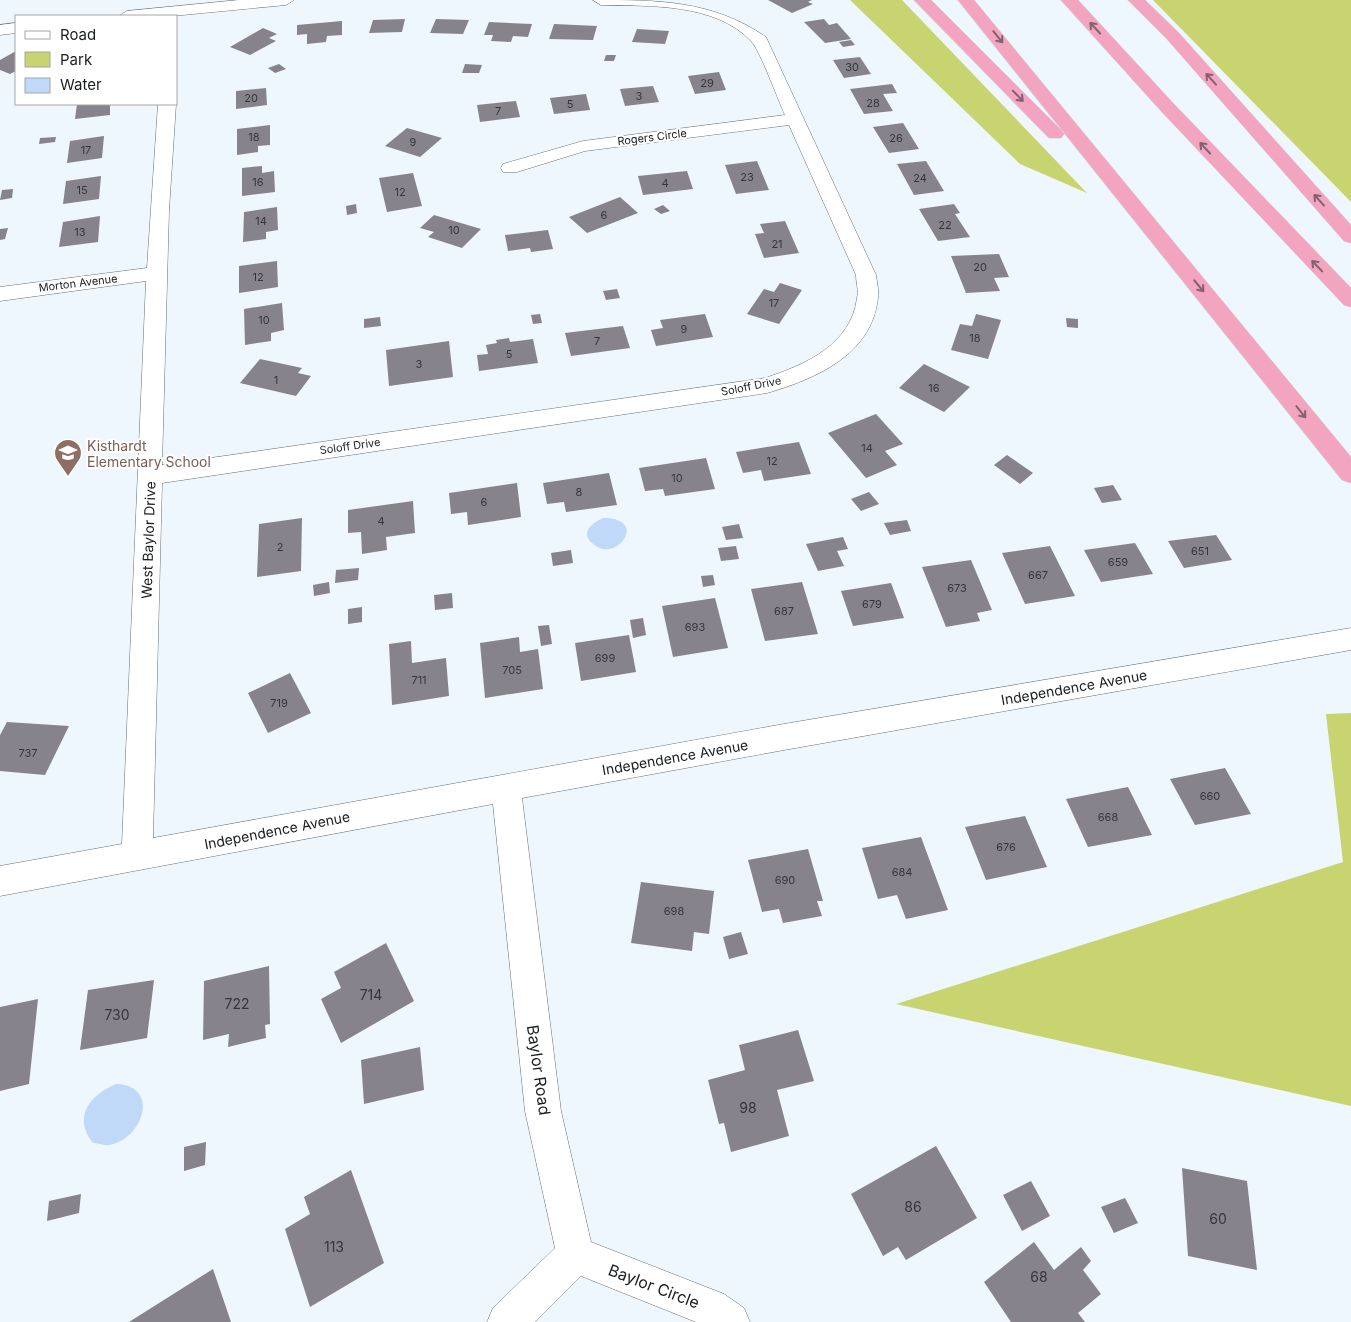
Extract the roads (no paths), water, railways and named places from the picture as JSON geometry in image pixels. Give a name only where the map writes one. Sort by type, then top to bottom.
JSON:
[{"type":"highway","points":[[922,0],[1176,259]]},
{"type":"highway","points":[[966,0],[1351,474]]},
{"type":"highway","points":[[1070,0],[1167,107],[1351,300]]},
{"type":"highway","points":[[1136,0],[1172,35],[1351,236]]},
{"type":"street","points":[[150,15],[174,14],[286,0]]},
{"type":"street","name":"Soloff Drive","points":[[150,476],[767,385],[801,374],[829,359],[853,336],[864,316],[868,298],[866,275],[760,40],[748,28],[732,18],[689,5],[601,0]]},
{"type":"street","points":[[0,30],[15,28]]},
{"type":"street","name":"West Baylor Drive","points":[[136,856],[157,273],[167,105]]},
{"type":"street","name":"Rogers Circle","points":[[510,168],[583,146],[796,119]]},
{"type":"street","name":"Morton Avenue","points":[[0,294],[157,273]]},
{"type":"street","name":"Independence Avenue","points":[[0,881],[506,787],[1351,639]]},
{"type":"street","name":"Baylor Road","points":[[506,787],[543,1111],[575,1255]]},
{"type":"street","points":[[507,1322],[575,1255]]},
{"type":"street","name":"Baylor Circle","points":[[575,1255],[710,1308],[730,1322]]},
{"type":"water","points":[[603,518],[617,520],[625,525],[627,532],[624,539],[618,545],[610,549],[601,549],[592,543],[587,535],[589,528]]},
{"type":"water","points":[[116,1084],[130,1087],[139,1094],[143,1103],[138,1124],[121,1141],[107,1145],[93,1143],[84,1124],[87,1108],[98,1094]]},
{"type":"place","name":"Kisthardt Elementary School","points":[[68,477]]}]
